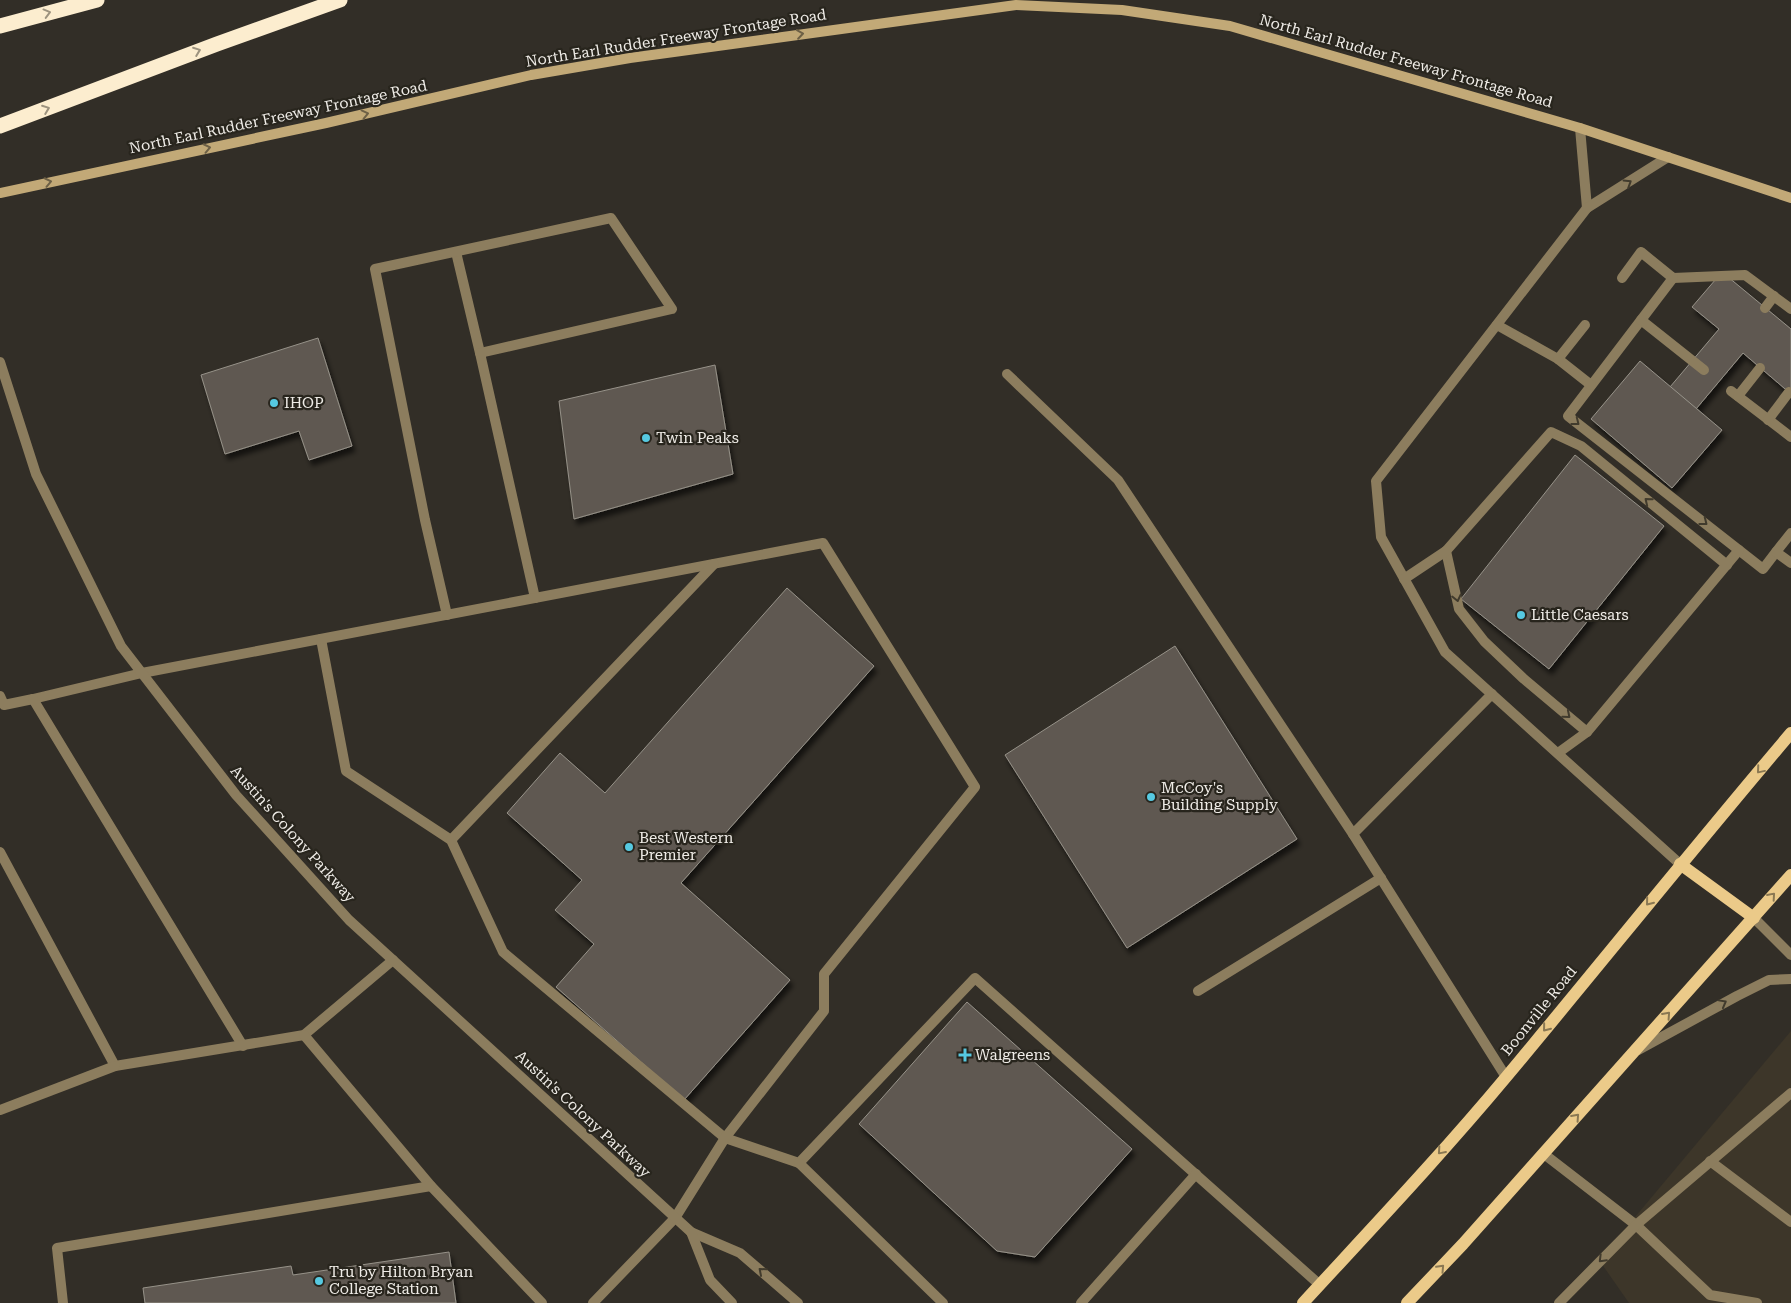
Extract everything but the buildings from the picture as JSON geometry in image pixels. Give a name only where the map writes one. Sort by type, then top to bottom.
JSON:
[{"type":"highway","points":[[0,26],[98,0]]},
{"type":"highway","points":[[0,126],[340,0]]},
{"type":"main road","name":"North Earl Rudder Freeway Frontage Road","points":[[0,193],[326,123],[531,75],[630,58],[1016,5],[1122,10],[1230,26],[1580,128],[1791,198]]},
{"type":"main road","name":"Boonville Road","points":[[1303,1303],[1404,1193],[1506,1077],[1680,864],[1791,733]]},
{"type":"main road","points":[[1680,864],[1754,918]]},
{"type":"main road","points":[[1407,1303],[1544,1154],[1791,875]]},
{"type":"street","points":[[1580,128],[1587,208]]},
{"type":"street","points":[[1668,157],[1587,208],[1376,481],[1381,537],[1445,652],[1680,864]]},
{"type":"street","points":[[447,615],[423,510],[375,269],[611,218],[672,309],[480,353]]},
{"type":"street","points":[[456,252],[535,598]]},
{"type":"street","points":[[1622,278],[1641,252],[1673,278],[1745,275],[1791,309]]},
{"type":"street","points":[[1673,278],[1568,416],[1762,569],[1791,533]]},
{"type":"street","points":[[1765,308],[1774,296]]},
{"type":"street","points":[[1641,320],[1704,370]]},
{"type":"street","points":[[1497,325],[1558,359],[1591,385]]},
{"type":"street","points":[[1558,359],[1585,325]]},
{"type":"street","name":"Austin's Colony Parkway","points":[[0,362],[36,474],[121,646],[236,795],[349,920],[675,1218],[691,1232],[740,1253],[798,1303]]},
{"type":"street","points":[[1760,368],[1734,394],[1791,437]]},
{"type":"street","points":[[1008,374],[1118,480],[1353,834],[1506,1077]]},
{"type":"street","points":[[1768,420],[1789,392]]},
{"type":"street","points":[[1404,579],[1446,551],[1551,432],[1581,446],[1727,565]]},
{"type":"street","points":[[1,704],[33,700],[142,673],[823,543],[974,787],[824,974],[824,1011],[725,1138],[675,1218],[593,1303]]},
{"type":"street","points":[[1558,754],[1587,732],[1739,550]]},
{"type":"street","points":[[1446,551],[1459,609],[1484,641],[1524,679],[1587,732]]},
{"type":"street","points":[[1776,552],[1791,563]]},
{"type":"street","points":[[451,840],[714,564]]},
{"type":"street","points":[[321,639],[346,771],[451,840],[502,952],[725,1138],[799,1163],[943,1303]]},
{"type":"street","points":[[1353,834],[1492,694]]},
{"type":"street","points":[[33,700],[243,1046]]},
{"type":"street","points":[[0,852],[115,1066]]},
{"type":"street","points":[[1198,991],[1381,878]]},
{"type":"street","points":[[1754,918],[1791,955]]},
{"type":"street","points":[[0,1110],[115,1066],[304,1035],[393,960]]},
{"type":"street","points":[[799,1163],[975,978],[1320,1285]]},
{"type":"street","points":[[1635,1052],[1770,980],[1791,979]]},
{"type":"street","points":[[304,1035],[430,1186],[542,1303]]},
{"type":"street","points":[[1559,1303],[1636,1225],[1791,1093]]},
{"type":"street","points":[[1544,1154],[1636,1225],[1710,1295],[1757,1303]]},
{"type":"street","points":[[1710,1161],[1791,1222]]},
{"type":"street","points":[[1081,1303],[1196,1174]]},
{"type":"street","points":[[63,1303],[57,1248],[430,1186]]},
{"type":"street","name":"Austin's Colony Parkway","points":[[691,1232],[710,1280],[732,1303]]},
{"type":"shaded area","points":[[1791,1031],[1791,1303],[1629,1303],[1599,1260]]},
{"type":"place","name":"IHOP","points":[[274,403]]},
{"type":"place","name":"Twin Peaks","points":[[646,438]]},
{"type":"place","name":"Little Caesars","points":[[1521,615]]},
{"type":"place","name":"McCoy's Building Supply","points":[[1151,797]]},
{"type":"place","name":"Best Western Premier","points":[[629,847]]},
{"type":"place","name":"Walgreens","points":[[965,1055]]},
{"type":"place","name":"Tru by Hilton Bryan College Station","points":[[319,1281]]}]
